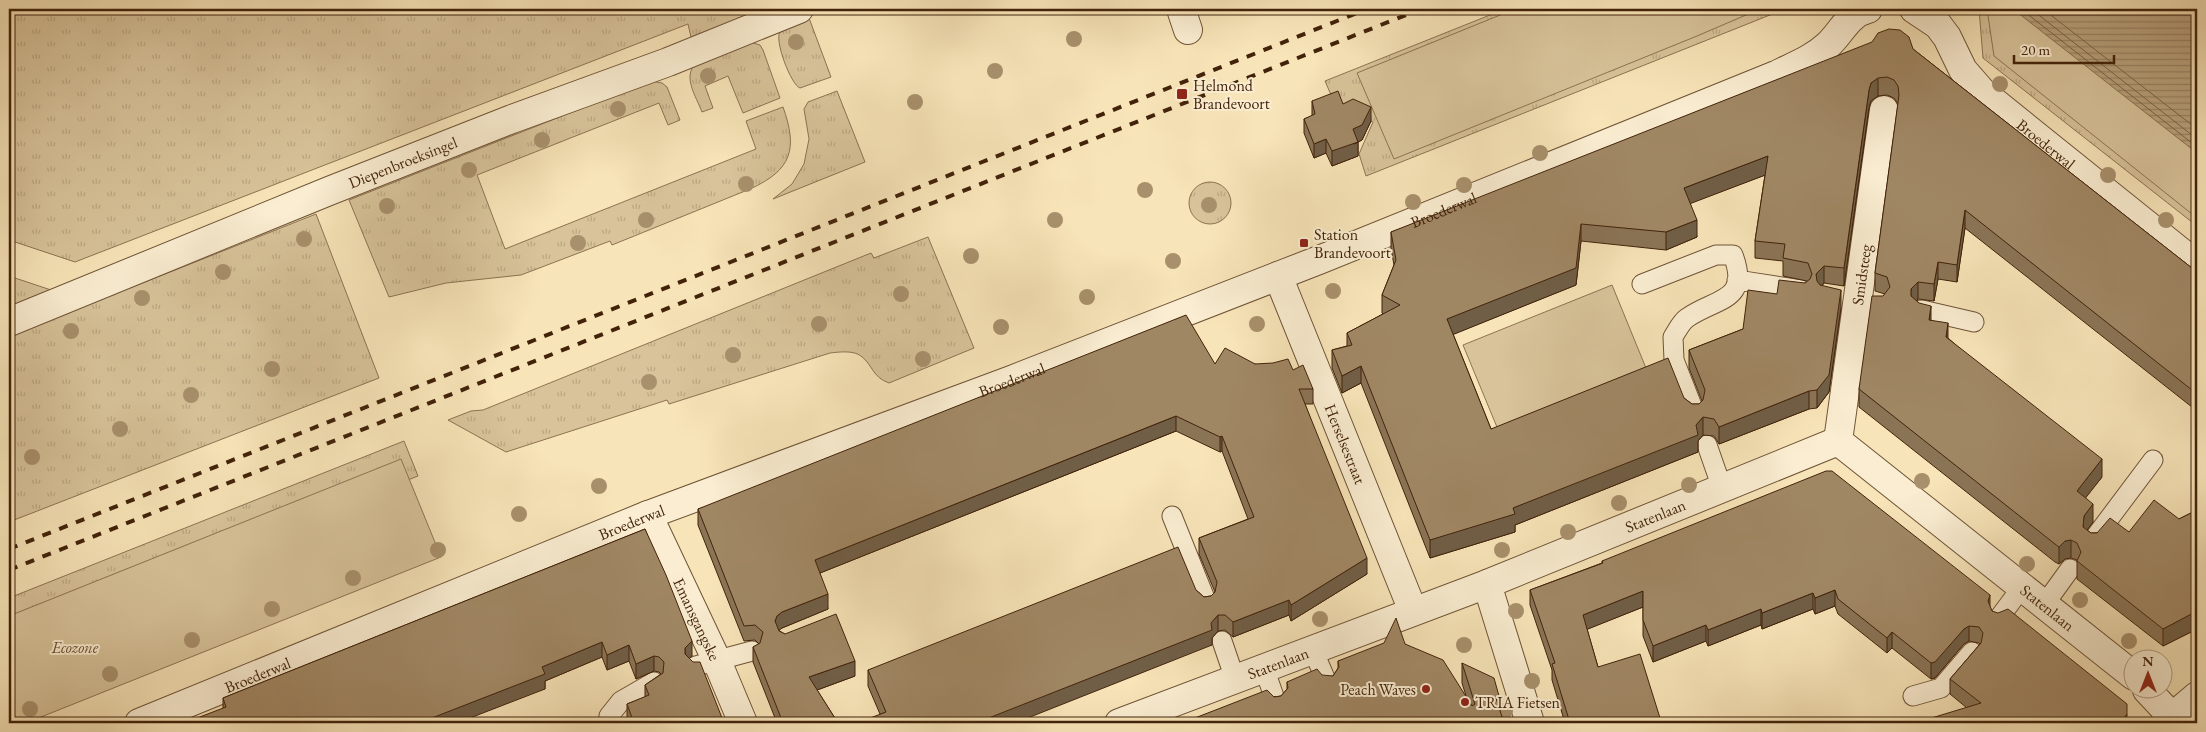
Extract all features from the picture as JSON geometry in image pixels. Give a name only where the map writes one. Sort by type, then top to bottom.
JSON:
[{"type":"street","name":"Diepenbroeksingel","points":[[9,322],[356,180],[668,62],[799,9]]},
{"type":"street","name":"Broederwal","points":[[139,723],[648,515],[1020,377],[1278,276],[1776,75],[1814,56],[1829,44],[1854,15],[1868,9]]},
{"type":"street","name":"Broederwal","points":[[1914,9],[1938,25],[1947,37],[1963,70],[1983,93],[2197,265]]},
{"type":"street","name":"Smidsteeg","points":[[1838,441],[1884,110]]},
{"type":"street","name":"Herselsestraat","points":[[1278,276],[1413,611]]},
{"type":"street","name":"Statenlaan","points":[[1119,723],[1487,584],[1838,441],[2124,668]]},
{"type":"street","name":"Emansgangske","points":[[648,515],[706,663],[743,723]]},
{"type":"street","points":[[1487,584],[1530,723]]},
{"type":"street","points":[[2155,700],[2172,721],[2197,696]]},
{"type":"lane","points":[[1642,284],[1716,254],[1733,255],[1739,272],[1736,288],[1720,302],[1686,318],[1672,336],[1674,360],[1694,411]]},
{"type":"lane","points":[[1737,280],[1801,290]]},
{"type":"lane","points":[[1922,310],[1974,322]]},
{"type":"lane","points":[[1707,445],[1722,488]]},
{"type":"lane","points":[[2093,540],[2153,460]]},
{"type":"lane","points":[[1172,516],[1206,601]]},
{"type":"lane","points":[[2044,605],[2070,569]]},
{"type":"lane","points":[[1999,618],[2022,587]]},
{"type":"lane","points":[[1222,641],[1235,679]]},
{"type":"lane","points":[[1313,650],[1328,684]]},
{"type":"lane","points":[[706,663],[752,651]]},
{"type":"lane","points":[[1913,696],[1941,688],[1972,652]]},
{"type":"lane","points":[[1264,668],[1277,705]]},
{"type":"lane","points":[[608,716],[621,701],[654,682]]},
{"type":"green space","points":[[9,9],[763,9],[691,37],[688,24],[75,262],[9,240]]},
{"type":"green space","points":[[1505,9],[1785,9],[1366,176],[1359,154],[1373,122],[1335,104],[1325,81]]},
{"type":"green space","points":[[1515,9],[1760,9],[1394,159],[1357,73]]},
{"type":"green space","points":[[1979,9],[2013,9],[2197,153],[2197,226],[1983,58]]},
{"type":"green space","points":[[1987,9],[2197,9],[2197,218],[1994,56]]},
{"type":"green space","points":[[809,18],[831,77],[800,88],[796,85],[788,71],[781,52],[779,37],[780,32],[786,27]]},
{"type":"green space","points":[[750,42],[760,45],[763,50],[780,98],[743,113],[728,76],[705,86],[713,108],[702,112],[690,80],[692,68],[696,63]]},
{"type":"green space","points":[[651,81],[662,83],[667,87],[680,120],[668,125],[659,103],[477,175],[505,249],[756,149],[746,121],[783,107],[788,122],[790,146],[788,157],[783,166],[764,182],[750,189],[612,245],[610,241],[521,275],[446,283],[389,297],[349,200]]},
{"type":"green space","points":[[837,91],[865,162],[773,199],[792,184],[804,164],[809,139],[804,109],[808,102]]},
{"type":"green space","points":[[1210,182],[1225,188],[1231,203],[1225,218],[1210,224],[1195,218],[1189,203],[1195,188]]},
{"type":"green space","points":[[316,214],[379,378],[9,522],[9,336]]},
{"type":"green space","points":[[928,237],[974,348],[889,383],[879,378],[865,359],[858,354],[846,352],[830,353],[669,404],[667,400],[506,452],[448,420],[471,411],[483,410],[871,253],[874,258]]},
{"type":"green space","points":[[9,276],[57,292],[9,310]]},
{"type":"green space","points":[[1612,285],[1648,373],[1499,432],[1463,345]]},
{"type":"green space","points":[[404,441],[418,476],[354,501],[9,683],[9,598]]},
{"type":"green space","name":"Ecozone","points":[[401,459],[441,557],[26,723],[9,723],[9,616]]},
{"type":"water","points":[[2013,9],[2197,9],[2197,153]]},
{"type":"building","points":[[1889,29],[1900,30],[1909,37],[1913,49],[2197,272],[2197,394],[1965,210],[1957,265],[1938,262],[1934,284],[1918,282],[1911,289],[1911,296],[1919,303],[1931,306],[1929,320],[1948,323],[1946,337],[2102,459],[2077,491],[2093,504],[2084,516],[2083,527],[2091,533],[2097,533],[2110,518],[2129,532],[2154,500],[2179,519],[2197,510],[2197,611],[2163,629],[2077,561],[2081,552],[2077,543],[2071,540],[2065,541],[2059,547],[1859,389],[1872,296],[1883,296],[1890,287],[1887,277],[1875,273],[1899,95],[1898,86],[1894,80],[1887,77],[1878,78],[1871,83],[1869,90],[1844,268],[1824,266],[1816,274],[1820,285],[1841,290],[1829,375],[1817,390],[1809,391],[1719,427],[1714,419],[1703,417],[1696,425],[1698,435],[1513,508],[1515,514],[1430,540],[1361,366],[1342,376],[1332,350],[1352,345],[1347,333],[1400,305],[1382,295],[1396,260],[1391,232],[1872,42],[1878,33]],"holes":[[[1768,156],[1755,241],[1785,244],[1783,258],[1808,263],[1812,274],[1805,283],[1779,280],[1777,294],[1748,290],[1743,329],[1689,350],[1705,390],[1703,400],[1699,404],[1692,404],[1684,398],[1668,358],[1491,429],[1447,319],[1576,268],[1581,224],[1666,232],[1697,220],[1684,188]]]},
{"type":"building","points":[[1338,91],[1343,104],[1353,99],[1371,107],[1362,125],[1353,129],[1358,142],[1332,151],[1326,139],[1314,144],[1304,119],[1315,114],[1312,101]]},
{"type":"building","points":[[1186,315],[1215,364],[1225,348],[1255,364],[1273,363],[1288,359],[1293,370],[1303,365],[1313,389],[1299,389],[1367,558],[1291,605],[1289,600],[1233,622],[1225,615],[1218,615],[1211,623],[1212,630],[976,723],[857,723],[886,712],[868,670],[1178,547],[1196,590],[1204,597],[1211,596],[1215,592],[1217,582],[1199,538],[1254,517],[1222,436],[1220,437],[1176,416],[815,560],[828,594],[782,612],[775,621],[779,631],[785,634],[836,614],[855,661],[809,677],[838,723],[783,723],[753,647],[760,643],[763,632],[755,625],[744,626],[698,509]]},
{"type":"building","points":[[1826,471],[1832,471],[1990,595],[1988,601],[1992,611],[1998,613],[2008,609],[2127,704],[2127,714],[2120,723],[1915,723],[1981,703],[1950,679],[1981,643],[1983,633],[1979,627],[1969,626],[1964,629],[1935,662],[1931,663],[1892,632],[1887,638],[1838,599],[1835,590],[1815,598],[1813,593],[1762,613],[1761,609],[1708,630],[1706,625],[1653,646],[1643,620],[1643,591],[1583,615],[1598,667],[1640,654],[1660,718],[1641,723],[1570,723],[1552,664],[1555,663],[1530,590],[1603,563],[1602,561]]},
{"type":"building","points":[[645,529],[666,575],[692,641],[685,648],[685,654],[693,662],[700,662],[724,723],[634,723],[627,704],[649,695],[645,685],[663,673],[664,662],[659,657],[654,656],[636,664],[629,645],[607,655],[602,642],[542,667],[545,674],[419,723],[184,723],[226,707],[223,698]]},
{"type":"building","points":[[1396,618],[1405,644],[1443,660],[1472,706],[1475,704],[1462,663],[1494,678],[1499,696],[1496,698],[1504,723],[1182,723],[1267,690],[1274,697],[1281,696],[1288,688],[1287,682],[1317,669],[1322,675],[1333,676],[1339,667],[1338,661],[1384,643]]},
{"type":"railway","points":[[9,549],[1367,9]]},
{"type":"railway","points":[[9,570],[1421,9]]},
{"type":"place","name":"Helmond Brandevoort","points":[[1182,94]]},
{"type":"place","name":"Station Brandevoort","points":[[1304,243]]},
{"type":"place","name":"Peach Waves","points":[[1426,689]]},
{"type":"place","name":"TRIA Fietsen","points":[[1465,702]]}]
